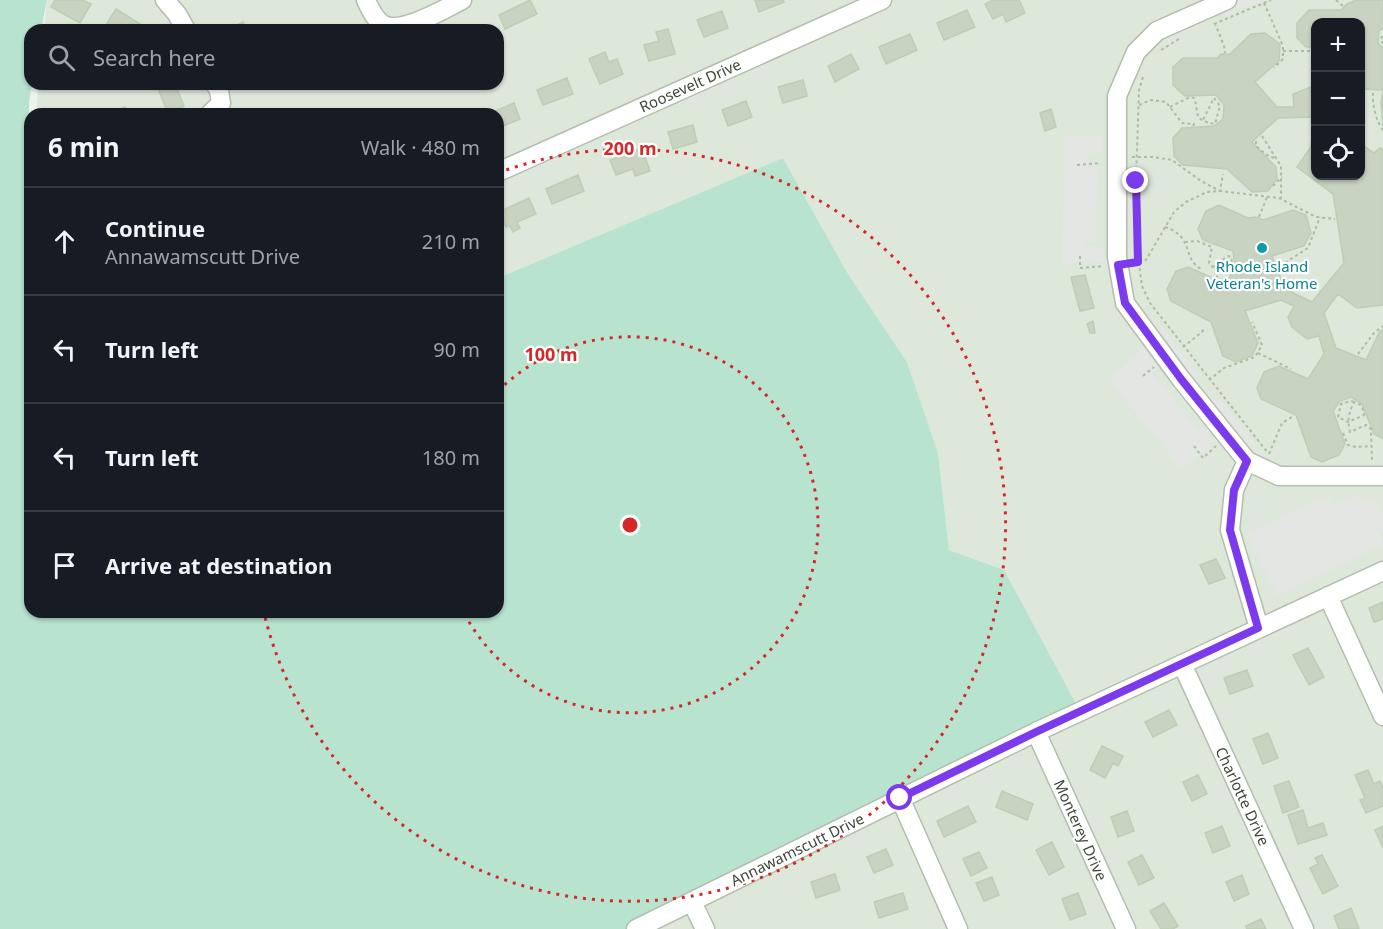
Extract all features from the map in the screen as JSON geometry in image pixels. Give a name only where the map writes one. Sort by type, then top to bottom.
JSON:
[{"type":"street","points":[[165,0],[183,24]]},
{"type":"street","points":[[366,0],[382,24]]},
{"type":"street","points":[[409,24],[462,0]]},
{"type":"street","name":"Roosevelt Drive","points":[[504,169],[882,0]]},
{"type":"street","points":[[1227,0],[1157,31],[1136,52],[1117,96],[1118,265],[1125,303],[1181,379],[1247,461],[1279,476],[1378,470]]},
{"type":"street","points":[[216,108],[221,103],[219,90]]},
{"type":"street","points":[[1247,461],[1234,490],[1230,530],[1258,628]]},
{"type":"street","name":"Annawamscutt Drive","points":[[636,929],[1036,732],[1383,571]]},
{"type":"street","points":[[1329,596],[1383,716]]},
{"type":"street","name":"Charlotte Drive","points":[[1182,664],[1304,929]]},
{"type":"street","name":"Monterey Drive","points":[[1036,732],[1126,929]]},
{"type":"street","points":[[900,798],[958,929]]},
{"type":"street","points":[[692,902],[705,929]]},
{"type":"path","points":[[1205,27],[1271,0]]},
{"type":"path","points":[[1336,0],[1344,6]]},
{"type":"path","points":[[1264,3],[1283,51],[1283,59],[1274,68]]},
{"type":"path","points":[[1215,23],[1225,53]]},
{"type":"path","points":[[1155,54],[1184,36]]},
{"type":"path","points":[[1383,36],[1381,38],[1383,44]]},
{"type":"path","points":[[1283,51],[1311,51]]},
{"type":"path","points":[[1145,70],[1139,90],[1137,157],[1138,262],[1142,286],[1150,303],[1183,347],[1275,461]]},
{"type":"path","points":[[1373,93],[1375,110],[1383,130]]},
{"type":"path","points":[[1170,107],[1194,98],[1196,113],[1203,120],[1215,124],[1220,106],[1214,98],[1203,120]]},
{"type":"path","points":[[1138,105],[1151,100],[1166,102],[1182,123],[1194,124],[1193,127]]},
{"type":"path","points":[[1262,136],[1281,166],[1281,198]]},
{"type":"path","points":[[1256,141],[1259,149],[1269,157],[1276,158]]},
{"type":"path","points":[[1077,165],[1100,164],[1107,158],[1137,157],[1172,160],[1201,181],[1220,191]]},
{"type":"path","points":[[1220,191],[1223,174]]},
{"type":"path","points":[[1273,186],[1282,177]]},
{"type":"path","points":[[1080,256],[1080,268],[1146,260],[1174,212],[1186,202],[1207,192],[1220,191],[1281,198],[1320,218],[1335,219]]},
{"type":"path","points":[[1259,217],[1267,197]]},
{"type":"path","points":[[1280,266],[1308,248],[1320,218]]},
{"type":"path","points":[[1165,226],[1181,234],[1191,259],[1201,269],[1200,271]]},
{"type":"path","points":[[1185,242],[1197,241],[1212,247],[1209,263],[1217,272],[1217,278]]},
{"type":"path","points":[[1213,267],[1228,256],[1232,256],[1229,269],[1225,272],[1217,272]]},
{"type":"path","points":[[1209,380],[1224,368],[1255,357],[1258,353],[1262,345],[1252,322]]},
{"type":"path","points":[[1358,354],[1374,333],[1383,326]]},
{"type":"path","points":[[1183,347],[1205,327]]},
{"type":"path","points":[[1258,353],[1291,369]]},
{"type":"path","points":[[1351,400],[1359,403],[1364,415],[1348,422],[1338,417],[1339,409],[1341,404],[1351,400]]},
{"type":"path","points":[[1354,402],[1348,416],[1350,432],[1366,425],[1371,429],[1371,446],[1378,470]]},
{"type":"path","points":[[1269,454],[1282,423],[1292,417]]},
{"type":"path","points":[[1343,433],[1348,445],[1371,446]]},
{"type":"path","points":[[1194,446],[1203,458],[1227,437]]},
{"type":"shaded area","points":[[47,0],[1383,0],[1383,929],[631,929],[1004,570],[949,550],[938,453],[907,362],[848,274],[783,158],[504,275],[504,108],[37,108],[38,90],[504,90],[504,24],[45,24]]},
{"type":"shaded area","points":[[1235,0],[1264,0],[1225,16],[1221,6]]},
{"type":"shaded area","points":[[1102,135],[1102,153],[1089,154],[1086,162],[1098,162],[1096,242],[1086,241],[1087,246],[1103,248],[1106,262],[1062,264],[1064,136]]},
{"type":"shaded area","points":[[1151,329],[1164,329],[1203,378],[1190,378]]},
{"type":"shaded area","points":[[1146,346],[1161,365],[1153,373],[1197,429],[1206,429],[1218,440],[1183,468],[1179,467],[1109,380]]},
{"type":"shaded area","points":[[1207,398],[1222,400],[1258,447],[1246,446]]},
{"type":"shaded area","points":[[1330,494],[1334,503],[1358,496],[1363,501],[1373,496],[1383,515],[1383,532],[1381,533],[1383,545],[1277,596],[1246,534]]},
{"type":"green space","points":[[0,0],[47,0],[42,24],[24,24],[24,90],[31,90],[29,108],[24,108],[24,618],[504,618],[504,275],[783,158],[848,274],[907,362],[938,453],[949,550],[1004,570],[1077,706],[631,929],[0,929]]},
{"type":"building","points":[[55,0],[83,0],[91,4],[80,23],[51,7]]},
{"type":"building","points":[[530,0],[537,14],[505,29],[499,15]]},
{"type":"building","points":[[755,0],[783,0],[784,2],[759,12]]},
{"type":"building","points":[[993,0],[1019,0],[1025,13],[1006,22],[1003,14],[993,19],[985,4]]},
{"type":"building","points":[[1356,0],[1383,0],[1383,28],[1379,31],[1378,43],[1383,48],[1383,90],[1365,89],[1365,18],[1311,18],[1311,47],[1306,47],[1297,38],[1297,23],[1309,10],[1341,10]]},
{"type":"building","points":[[116,9],[140,24],[108,24]]},
{"type":"building","points":[[967,10],[975,27],[944,40],[937,23]]},
{"type":"building","points":[[722,11],[728,28],[704,37],[697,20]]},
{"type":"building","points":[[668,29],[675,54],[649,61],[644,45],[659,41],[656,32]]},
{"type":"building","name":"Rhode Island Veteran's Home","points":[[1265,33],[1280,44],[1279,61],[1255,82],[1277,107],[1294,107],[1293,94],[1311,87],[1311,117],[1278,118],[1252,142],[1276,167],[1277,179],[1268,191],[1252,192],[1227,169],[1183,165],[1174,156],[1173,138],[1182,128],[1214,126],[1223,119],[1224,105],[1216,95],[1185,96],[1173,85],[1173,67],[1183,58],[1217,58],[1221,54],[1230,54],[1251,34]]},
{"type":"building","points":[[910,34],[917,50],[886,64],[879,47]]},
{"type":"building","points":[[605,52],[609,62],[617,59],[623,74],[600,84],[589,59]]},
{"type":"building","points":[[851,54],[859,69],[835,82],[828,66]]},
{"type":"building","points":[[567,78],[573,94],[543,105],[537,90]]},
{"type":"building","points":[[803,80],[807,96],[783,103],[778,87]]},
{"type":"building","points":[[158,90],[177,90],[184,106],[166,108]]},
{"type":"building","points":[[1383,91],[1383,126],[1381,102]]},
{"type":"building","points":[[746,101],[752,117],[728,126],[722,110]]},
{"type":"building","points":[[514,103],[520,119],[504,126],[504,108],[502,108]]},
{"type":"building","points":[[1051,109],[1056,127],[1045,131],[1040,113]]},
{"type":"building","points":[[693,125],[697,142],[673,149],[668,132]]},
{"type":"building","name":"Rhode Island Veteran's Home","points":[[1311,147],[1311,178],[1297,167]]},
{"type":"building","name":"Rhode Island Veteran's Home","points":[[1365,147],[1374,153],[1380,148],[1383,150],[1383,305],[1357,308],[1338,294],[1324,313],[1336,348],[1366,360],[1380,331],[1383,330],[1383,439],[1374,434],[1362,404],[1351,397],[1340,401],[1333,411],[1345,444],[1339,455],[1322,462],[1311,457],[1296,415],[1261,399],[1257,388],[1264,372],[1279,366],[1308,379],[1324,354],[1319,336],[1307,339],[1292,327],[1288,317],[1294,306],[1281,300],[1245,311],[1258,343],[1252,356],[1236,362],[1223,356],[1211,322],[1171,301],[1167,289],[1176,271],[1188,267],[1217,280],[1229,278],[1235,267],[1233,251],[1203,240],[1198,229],[1206,211],[1219,205],[1248,218],[1256,217],[1263,220],[1293,210],[1306,215],[1311,233],[1304,246],[1272,256],[1285,289],[1312,302],[1344,263],[1333,194],[1314,180],[1365,180]]},
{"type":"building","points":[[642,148],[650,171],[635,176],[633,169],[616,175],[610,160]]},
{"type":"building","points":[[578,175],[584,191],[552,204],[546,189]]},
{"type":"building","points":[[529,198],[536,214],[517,222],[520,228],[513,232],[510,226],[506,227],[504,223],[504,210]]},
{"type":"building","points":[[1085,275],[1094,308],[1080,311],[1071,277]]},
{"type":"building","points":[[1093,321],[1095,333],[1090,333],[1087,324]]},
{"type":"building","points":[[1216,559],[1225,578],[1209,584],[1200,565]]},
{"type":"building","points":[[1383,602],[1383,619],[1374,622],[1369,608]]},
{"type":"building","points":[[1308,648],[1324,677],[1309,685],[1293,655]]},
{"type":"building","points":[[1247,670],[1253,686],[1230,694],[1224,678]]},
{"type":"building","points":[[1169,710],[1177,725],[1153,737],[1145,722]]},
{"type":"building","points":[[1268,733],[1278,758],[1263,764],[1253,739]]},
{"type":"building","points":[[1102,746],[1123,756],[1118,766],[1113,763],[1105,778],[1090,770]]},
{"type":"building","points":[[1368,770],[1374,784],[1380,781],[1383,788],[1383,806],[1366,813],[1360,800],[1365,798],[1355,775]]},
{"type":"building","points":[[1198,775],[1207,794],[1192,801],[1183,782]]},
{"type":"building","points":[[1289,781],[1299,807],[1283,813],[1274,786]]},
{"type":"building","points":[[1002,791],[1033,804],[1027,820],[996,807]]},
{"type":"building","points":[[968,806],[976,822],[944,837],[937,821]]},
{"type":"building","points":[[1303,810],[1308,828],[1323,823],[1327,835],[1298,844],[1288,815]]},
{"type":"building","points":[[1127,811],[1134,831],[1118,837],[1111,817]]},
{"type":"building","points":[[1222,826],[1230,846],[1213,853],[1205,833]]},
{"type":"building","points":[[1383,826],[1383,848],[1375,830]]},
{"type":"building","points":[[1052,842],[1064,867],[1049,875],[1036,850]]},
{"type":"building","points":[[886,849],[893,865],[874,873],[867,857]]},
{"type":"building","points":[[979,852],[987,868],[971,876],[963,859]]},
{"type":"building","points":[[1142,855],[1154,878],[1139,885],[1128,862]]},
{"type":"building","points":[[1322,855],[1338,886],[1323,894],[1310,868],[1318,864],[1315,858]]},
{"type":"building","points":[[835,874],[840,890],[816,898],[811,882]]},
{"type":"building","points":[[1242,875],[1249,894],[1234,901],[1226,882]]},
{"type":"building","points":[[992,877],[999,895],[984,901],[976,883]]},
{"type":"building","points":[[903,893],[908,909],[879,918],[874,902]]},
{"type":"building","points":[[1078,893],[1086,914],[1070,920],[1062,899]]},
{"type":"building","points":[[1164,903],[1178,926],[1173,929],[1161,929],[1150,911]]},
{"type":"building","points":[[1351,908],[1359,929],[1339,929],[1334,916]]},
{"type":"building","points":[[1261,919],[1266,929],[1247,929],[1246,926]]},
{"type":"place","name":"Rhode Island Veteran's Home","points":[[1262,248]]},
{"type":"route","points":[[900,798],[1258,628],[1230,530],[1234,490],[1247,461],[1181,379],[1125,303],[1118,265],[1138,262],[1136,181]]}]
